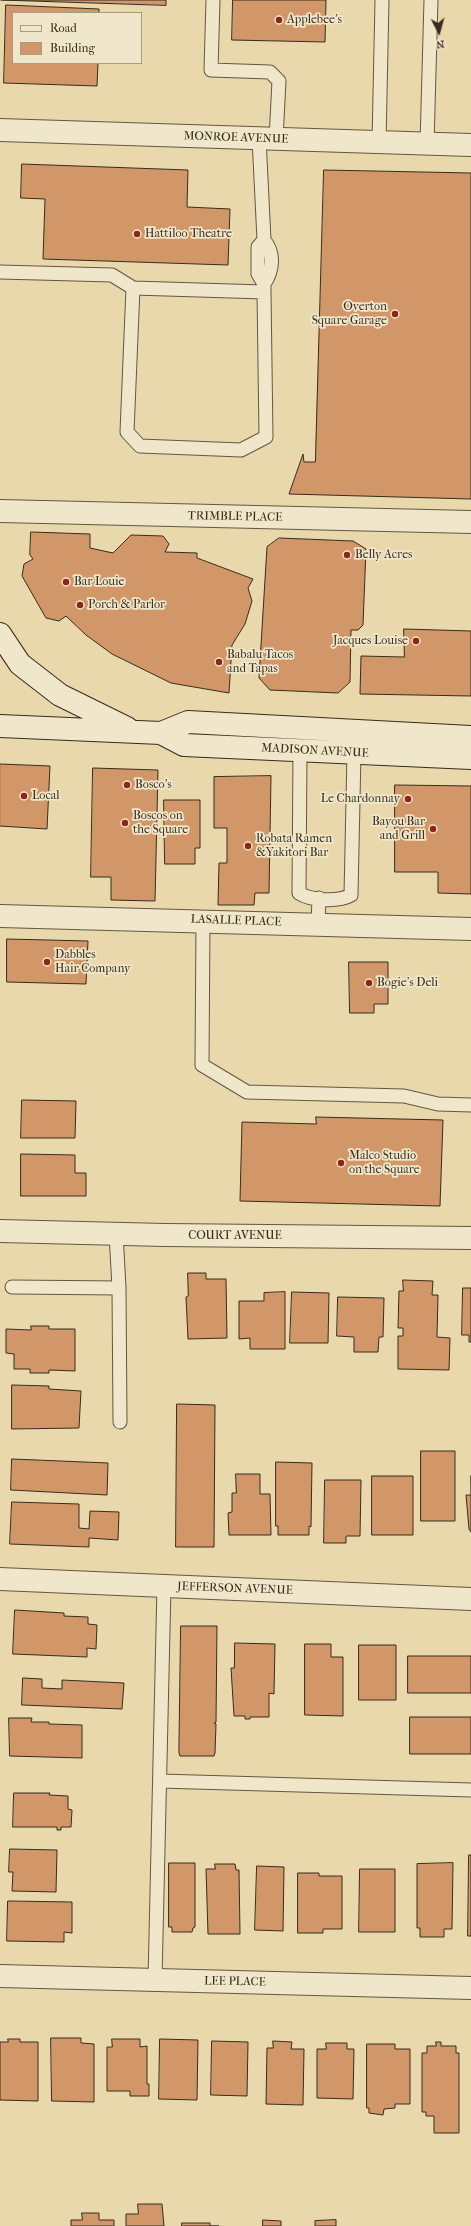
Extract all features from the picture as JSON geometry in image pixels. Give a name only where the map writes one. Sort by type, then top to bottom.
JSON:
[{"type":"street","name":"MONROE AVENUE","points":[[0,130],[471,145]]},
{"type":"street","name":"TRIMBLE PLACE","points":[[0,511],[471,522]]},
{"type":"street","points":[[0,634],[20,664],[60,695],[137,733]]},
{"type":"street","name":"MADISON AVENUE","points":[[0,726],[161,733],[188,722],[471,737]]},
{"type":"street","name":"MADISON AVENUE","points":[[161,733],[184,745],[471,758]]},
{"type":"street","name":"LASALLE PLACE","points":[[0,916],[203,920],[471,929]]},
{"type":"street","name":"COURT AVENUE","points":[[0,1231],[471,1238]]},
{"type":"street","name":"JEFFERSON AVENUE","points":[[0,1579],[471,1599]]},
{"type":"street","name":"LEE PLACE","points":[[0,1976],[471,1988]]},
{"type":"lane","points":[[133,288],[127,432],[140,446],[241,450],[266,437],[264,288],[271,275],[270,247],[264,240],[268,138],[278,81],[270,72],[211,70],[213,0]]},
{"type":"lane","points":[[427,144],[431,0]]},
{"type":"lane","points":[[379,143],[381,5]]},
{"type":"lane","points":[[0,272],[112,275],[133,288],[264,288]]},
{"type":"lane","points":[[300,750],[299,893],[306,898],[344,899],[351,895],[354,752]]},
{"type":"lane","points":[[318,924],[319,898]]},
{"type":"lane","points":[[203,920],[202,1065],[248,1092],[404,1096],[438,1104],[471,1105]]},
{"type":"lane","points":[[116,1233],[119,1288],[120,1422]]},
{"type":"lane","points":[[12,1287],[119,1288]]},
{"type":"lane","points":[[154,1980],[164,1586]]},
{"type":"lane","points":[[160,1781],[471,1790]]},
{"type":"building","points":[[1,0],[166,0],[166,5]]},
{"type":"building","name":"Applebee's","points":[[233,0],[326,0],[325,42],[232,40]]},
{"type":"building","points":[[6,5],[99,9],[99,12],[12,12],[12,64],[98,64],[97,86],[4,83]]},
{"type":"building","name":"Hattiloo Theatre","points":[[22,164],[188,170],[187,207],[230,209],[228,265],[43,259],[45,199],[21,198]]},
{"type":"building","name":"Overton Square Garage","points":[[324,170],[471,173],[471,499],[289,494],[303,454],[304,462],[315,462]]},
{"type":"building","points":[[31,532],[90,534],[90,548],[113,553],[131,535],[163,536],[169,544],[165,552],[197,553],[197,558],[253,579],[248,588],[252,601],[245,624],[232,645],[229,693],[171,683],[112,654],[86,635],[66,616],[59,621],[46,618],[22,576],[24,564],[33,559],[30,555]]},
{"type":"building","points":[[279,538],[353,541],[366,549],[363,625],[358,630],[351,630],[350,682],[338,693],[270,690],[259,678],[267,547]]},
{"type":"building","points":[[404,629],[471,631],[471,696],[360,694],[361,656],[404,657]]},
{"type":"building","name":"Local","points":[[0,764],[50,766],[47,829],[0,826]]},
{"type":"building","name":"Boscos on the Square","points":[[93,768],[158,770],[155,901],[111,900],[111,877],[91,877]]},
{"type":"building","name":"Robata Ramen &Yakitori Bar","points":[[271,776],[269,893],[255,893],[254,905],[218,905],[219,863],[227,863],[227,828],[214,828],[214,777]]},
{"type":"building","name":"Bayou Bar and Grill","points":[[395,785],[471,786],[471,894],[438,893],[438,872],[395,872]]},
{"type":"building","points":[[164,800],[200,800],[200,848],[195,848],[195,864],[165,864]]},
{"type":"building","name":"Dabbles Hair Company","points":[[7,939],[88,941],[86,984],[7,982]]},
{"type":"building","name":"Bogie's Deli","points":[[349,962],[388,962],[388,1004],[374,1004],[374,1013],[350,1013]]},
{"type":"building","points":[[22,1100],[76,1101],[75,1138],[21,1138]]},
{"type":"building","name":"Malco Studio on the Square","points":[[316,1117],[443,1120],[440,1206],[240,1201],[242,1122],[316,1124]]},
{"type":"building","points":[[21,1154],[75,1155],[75,1173],[86,1173],[86,1196],[21,1196]]},
{"type":"building","points":[[188,1273],[206,1273],[206,1279],[226,1279],[227,1338],[188,1339],[186,1297],[188,1296]]},
{"type":"building","points":[[403,1280],[433,1281],[432,1295],[438,1295],[437,1337],[450,1338],[449,1370],[398,1369],[398,1336],[403,1336],[403,1328],[398,1328],[399,1291],[403,1291]]},
{"type":"building","points":[[463,1288],[471,1288],[471,1342],[469,1342],[469,1335],[462,1335]]},
{"type":"building","points":[[285,1292],[285,1349],[250,1349],[250,1338],[239,1339],[239,1301],[264,1301],[264,1293]]},
{"type":"building","points":[[292,1292],[329,1293],[328,1343],[290,1343]]},
{"type":"building","points":[[338,1297],[384,1298],[383,1337],[379,1337],[378,1352],[354,1352],[354,1337],[337,1336]]},
{"type":"building","points":[[31,1326],[49,1326],[49,1329],[75,1329],[75,1371],[49,1370],[49,1373],[30,1373],[30,1369],[14,1369],[14,1354],[6,1353],[6,1329],[31,1330]]},
{"type":"building","points":[[12,1385],[49,1386],[49,1389],[81,1391],[79,1428],[12,1429]]},
{"type":"building","points":[[177,1404],[215,1405],[214,1547],[176,1547]]},
{"type":"building","points":[[421,1451],[455,1451],[455,1521],[421,1521]]},
{"type":"building","points":[[12,1459],[108,1463],[107,1495],[11,1490]]},
{"type":"building","points":[[276,1462],[312,1463],[311,1527],[309,1526],[309,1535],[278,1535],[278,1526],[276,1526]]},
{"type":"building","points":[[236,1474],[260,1474],[260,1494],[270,1494],[271,1535],[229,1535],[228,1513],[232,1512],[232,1493],[236,1493]]},
{"type":"building","points":[[372,1476],[413,1476],[413,1535],[372,1535]]},
{"type":"building","points":[[325,1480],[361,1480],[360,1536],[346,1536],[346,1543],[324,1543]]},
{"type":"building","points":[[466,1495],[471,1495],[471,1532],[469,1529]]},
{"type":"building","points":[[12,1502],[79,1504],[79,1528],[89,1529],[90,1511],[119,1512],[118,1540],[89,1538],[89,1547],[10,1544]]},
{"type":"building","points":[[15,1610],[64,1613],[64,1616],[88,1617],[88,1624],[97,1625],[96,1649],[87,1648],[87,1657],[13,1654]]},
{"type":"building","points":[[181,1626],[217,1626],[216,1722],[214,1723],[216,1724],[214,1756],[180,1756],[179,1753]]},
{"type":"building","points":[[235,1643],[275,1644],[274,1694],[269,1693],[269,1717],[250,1717],[250,1719],[245,1719],[245,1716],[234,1716],[231,1668],[234,1668]]},
{"type":"building","points":[[305,1644],[331,1644],[331,1657],[343,1657],[343,1716],[305,1715]]},
{"type":"building","points":[[359,1645],[396,1645],[396,1700],[359,1700]]},
{"type":"building","points":[[408,1656],[471,1656],[471,1693],[408,1693]]},
{"type":"building","points":[[23,1678],[42,1679],[42,1688],[62,1689],[62,1680],[124,1683],[122,1709],[22,1705]]},
{"type":"building","points":[[410,1717],[471,1717],[471,1754],[410,1754]]},
{"type":"building","points":[[9,1718],[32,1718],[31,1722],[82,1725],[82,1758],[10,1756]]},
{"type":"building","points":[[14,1793],[50,1793],[49,1795],[68,1796],[68,1809],[72,1810],[71,1827],[61,1827],[61,1830],[57,1830],[57,1827],[13,1827]]},
{"type":"building","points":[[10,1849],[57,1850],[56,1892],[12,1891],[13,1872],[9,1872]]},
{"type":"building","points":[[469,1855],[471,1855],[471,1936],[468,1936]]},
{"type":"building","points":[[169,1863],[195,1863],[195,1927],[193,1928],[192,1932],[172,1932],[172,1927],[169,1927]]},
{"type":"building","points":[[453,1863],[452,1929],[444,1929],[444,1937],[420,1937],[420,1928],[417,1928],[417,1864]]},
{"type":"building","points":[[215,1864],[235,1864],[236,1870],[239,1870],[240,1934],[208,1934],[206,1869],[215,1869]]},
{"type":"building","points":[[257,1866],[284,1867],[283,1931],[255,1930]]},
{"type":"building","points":[[360,1869],[395,1869],[395,1932],[359,1932]]},
{"type":"building","points":[[298,1873],[319,1873],[319,1876],[342,1876],[342,1929],[323,1929],[323,1933],[298,1933]]},
{"type":"building","points":[[8,1901],[72,1902],[72,1933],[64,1932],[64,1942],[7,1941]]},
{"type":"building","points":[[51,2038],[81,2038],[81,2043],[94,2044],[94,2102],[52,2101]]},
{"type":"building","points":[[8,2039],[20,2039],[20,2042],[38,2042],[38,2101],[0,2100],[0,2042],[8,2042]]},
{"type":"building","points":[[112,2039],[140,2039],[140,2047],[147,2046],[147,2084],[149,2084],[149,2096],[130,2096],[130,2091],[107,2091],[107,2047],[112,2047]]},
{"type":"building","points":[[160,2039],[198,2040],[197,2100],[159,2099]]},
{"type":"building","points":[[212,2041],[248,2042],[247,2096],[211,2095]]},
{"type":"building","points":[[273,2041],[292,2042],[291,2049],[304,2049],[303,2105],[266,2104],[267,2048],[273,2048]]},
{"type":"building","points":[[436,2042],[441,2042],[441,2046],[456,2046],[456,2053],[459,2053],[459,2133],[434,2133],[434,2116],[426,2116],[426,2112],[422,2112],[422,2053],[427,2053],[427,2046],[436,2046]]},
{"type":"building","points":[[326,2043],[347,2043],[347,2049],[354,2049],[353,2099],[317,2098],[317,2049],[326,2049]]},
{"type":"building","points":[[367,2044],[395,2044],[395,2049],[410,2049],[410,2104],[395,2104],[395,2108],[384,2109],[383,2115],[369,2113],[369,2108],[367,2108]]},
{"type":"building","points":[[138,2204],[162,2204],[164,2226],[126,2226],[126,2214],[138,2214]]},
{"type":"building","points":[[82,2213],[99,2213],[99,2220],[114,2220],[114,2226],[71,2226],[71,2220],[82,2220]]},
{"type":"building","points":[[263,2220],[281,2221],[281,2226],[263,2226]]},
{"type":"building","points":[[336,2220],[336,2226],[315,2226],[315,2221]]},
{"type":"building","points":[[182,2223],[210,2223],[210,2226],[182,2226]]},
{"type":"place","name":"Applebee's","points":[[279,20]]},
{"type":"place","name":"Hattiloo Theatre","points":[[137,234]]},
{"type":"place","name":"Overton Square Garage","points":[[395,314]]},
{"type":"place","name":"Belly Acres","points":[[347,555]]},
{"type":"place","name":"Bar Louie","points":[[66,582]]},
{"type":"place","name":"Porch & Parlor","points":[[80,605]]},
{"type":"place","name":"Jacques Louise","points":[[416,641]]},
{"type":"place","name":"Babalu Tacos and Tapas","points":[[219,662]]},
{"type":"place","name":"Bosco's","points":[[127,785]]},
{"type":"place","name":"Local","points":[[24,796]]},
{"type":"place","name":"Le Chardonnay","points":[[408,799]]},
{"type":"place","name":"Boscos on the Square","points":[[125,823]]},
{"type":"place","name":"Bayou Bar and Grill","points":[[433,829]]},
{"type":"place","name":"Robata Ramen &Yakitori Bar","points":[[248,846]]},
{"type":"place","name":"Dabbles Hair Company","points":[[47,962]]},
{"type":"place","name":"Bogie's Deli","points":[[369,983]]},
{"type":"place","name":"Malco Studio on the Square","points":[[341,1163]]}]
